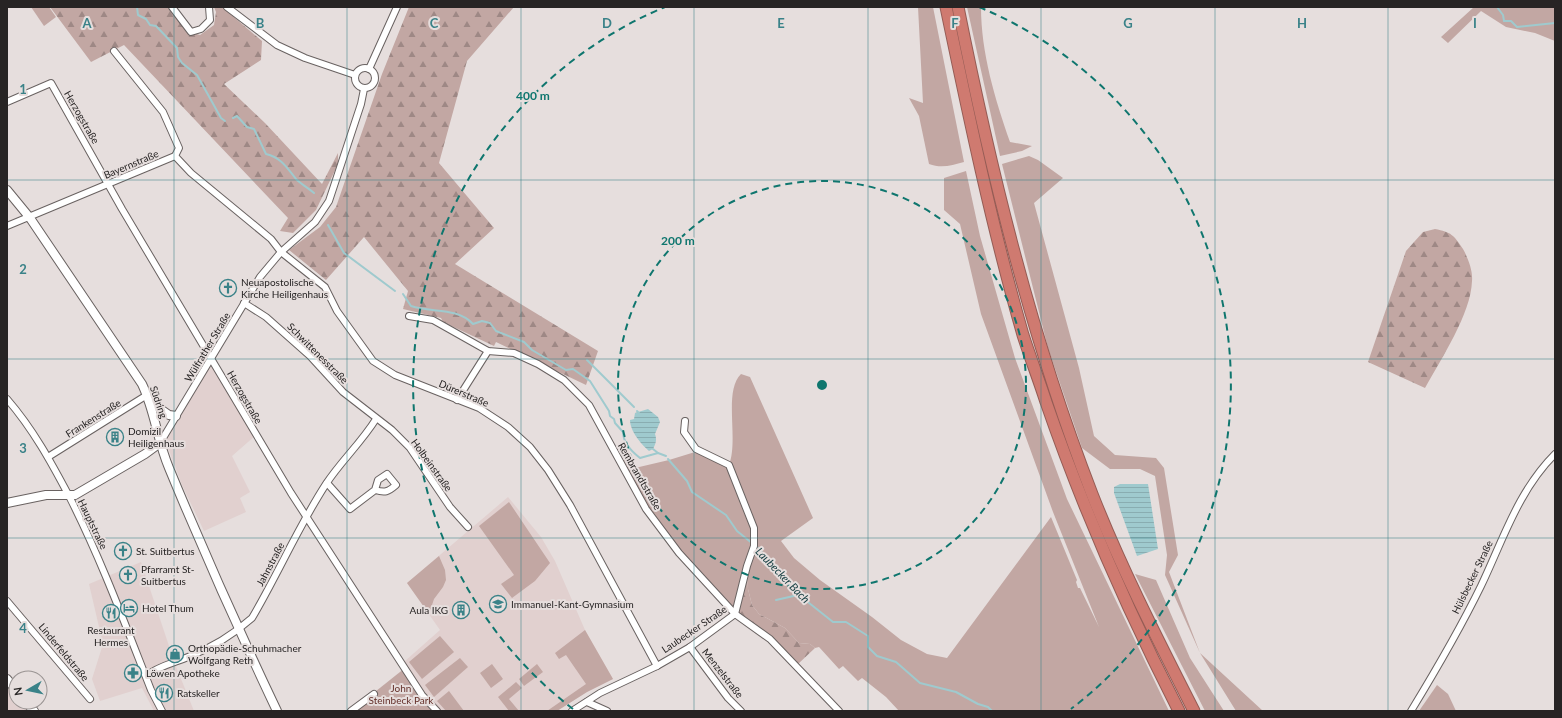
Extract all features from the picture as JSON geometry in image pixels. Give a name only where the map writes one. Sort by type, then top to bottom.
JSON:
[{"type":"highway","points":[[946,7],[980,168],[1024,336],[1082,500],[1144,642],[1179,711]]},
{"type":"highway","points":[[958,7],[978,108],[1009,233],[1036,332],[1063,414],[1093,495],[1124,566],[1156,636],[1194,711]]},
{"type":"street","points":[[172,7],[191,32],[201,29],[210,20],[209,7]]},
{"type":"street","points":[[227,7],[277,45],[305,58],[355,75]]},
{"type":"street","points":[[369,69],[397,7]]},
{"type":"street","points":[[114,51],[163,112],[179,148],[175,156],[191,173],[271,239],[281,252]]},
{"type":"street","points":[[361,69],[369,69],[373,72],[375,81],[372,85],[364,88],[356,84],[355,75],[361,69]]},
{"type":"street","name":"Herzogstraße","points":[[7,102],[51,83],[211,358],[306,517],[422,695],[437,711]]},
{"type":"street","name":"Wülfrather Straße","points":[[69,496],[80,492],[146,454],[160,443],[244,303],[265,271],[281,252],[306,231],[329,201],[361,104],[364,88]]},
{"type":"street","name":"Bayernstraße","points":[[7,226],[30,218],[175,156]]},
{"type":"street","name":"Südring","points":[[7,190],[30,218],[142,384],[148,398],[168,468],[239,630],[277,711]]},
{"type":"street","name":"Dürerstraße","points":[[281,252],[325,288],[337,311],[373,361],[395,375],[479,408],[508,427],[530,447],[548,470],[570,505],[657,666]]},
{"type":"street","name":"Schwittenesstraße","points":[[244,303],[266,317],[310,356],[343,392],[376,419]]},
{"type":"street","points":[[409,316],[433,320],[488,351],[457,400]]},
{"type":"street","name":"Rembrandtstraße","points":[[488,351],[514,353],[538,364],[564,380],[588,405],[646,509],[680,553],[735,614],[770,638],[838,711]]},
{"type":"street","points":[[148,398],[169,415],[176,416]]},
{"type":"street","name":"Frankenstraße","points":[[48,457],[148,398]]},
{"type":"street","name":"Hauptstraße","points":[[7,399],[23,417],[48,457],[69,496],[98,556],[146,676],[162,711]]},
{"type":"street","name":"Jahnstraße","points":[[146,676],[153,670],[205,649],[239,630],[254,614],[306,517],[327,483],[366,435],[376,419]]},
{"type":"street","name":"Holbeinstraße","points":[[376,419],[392,430],[410,448],[450,507],[468,527]]},
{"type":"street","name":"Laubecker Straße","points":[[572,711],[600,693],[657,666],[690,647],[735,614],[747,566],[754,546],[754,528],[729,465],[696,449],[684,432],[685,421]]},
{"type":"street","name":"Hülsbecker Straße","points":[[1411,711],[1434,673],[1481,586],[1514,510],[1542,467],[1555,454]]},
{"type":"street","points":[[327,483],[350,509],[376,490]]},
{"type":"street","points":[[7,503],[46,494],[69,496]]},
{"type":"street","name":"Linderfeldstraße","points":[[7,600],[90,699]]},
{"type":"street","name":"Menzelstraße","points":[[690,647],[728,698],[741,711]]},
{"type":"street","points":[[351,711],[374,694]]},
{"type":"street","points":[[587,702],[607,711]]},
{"type":"shaded area","points":[[211,358],[256,435],[232,456],[250,492],[240,498],[246,512],[204,531],[182,485],[164,437]]},
{"type":"shaded area","name":"Immanuel-Kant-Gymnasium","points":[[508,497],[541,537],[555,561],[585,630],[613,679],[587,692],[557,711],[437,711],[405,668],[405,661],[440,630],[407,583]]},
{"type":"shaded area","points":[[141,562],[175,664],[194,711],[154,711],[142,688],[100,701],[92,679],[103,644],[89,584]]},
{"type":"shaded area","points":[[7,686],[8,710],[28,711],[7,711]]},
{"type":"green space","points":[[31,7],[49,7],[56,17],[44,26]]},
{"type":"green space","points":[[50,7],[168,7],[187,31],[200,35],[214,25],[216,12],[214,7],[222,7],[262,41],[261,60],[224,84],[265,123],[322,184],[338,153],[338,164],[316,210],[293,233],[280,231],[288,218],[124,45],[91,62]]},
{"type":"green space","points":[[409,7],[514,7],[467,61],[439,163],[494,228],[455,264],[598,351],[586,385],[496,342],[494,346],[443,322],[441,318],[403,309],[408,291],[364,237],[326,280],[289,250],[320,227],[336,207],[382,74]]},
{"type":"green space","points":[[918,7],[933,7],[964,162],[943,166],[929,164],[919,116],[909,98],[923,103]]},
{"type":"green space","points":[[967,7],[981,7],[983,41],[986,59],[999,109],[1010,142],[1032,146],[1022,151],[1000,156]]},
{"type":"green space","points":[[1474,7],[1555,7],[1555,41],[1535,33],[1506,27],[1481,11],[1448,43],[1441,37]]},
{"type":"green space","points":[[1029,156],[1038,160],[1063,178],[1034,203],[1079,368],[1094,436],[1115,455],[1156,458],[1164,468],[1178,555],[1169,572],[1200,653],[1165,575],[1167,555],[1155,476],[1140,469],[1110,469],[1082,448],[1048,348],[1002,164]]},
{"type":"green space","points":[[966,171],[980,236],[1015,358],[1067,499],[1169,711],[899,711],[886,697],[862,678],[858,681],[843,666],[839,669],[819,647],[815,648],[810,644],[799,643],[785,628],[759,614],[752,605],[748,589],[747,568],[735,614],[709,587],[646,509],[620,461],[628,459],[635,468],[695,452],[729,465],[733,442],[733,392],[736,382],[741,374],[750,377],[813,518],[781,541],[794,558],[820,580],[872,617],[901,640],[927,654],[947,658],[1051,517],[1077,580],[1076,582],[1078,588],[1080,588],[1099,627],[1053,512],[981,314],[960,224],[944,210],[944,178]]},
{"type":"green space","points":[[1435,229],[1449,233],[1460,244],[1470,265],[1472,281],[1470,294],[1461,322],[1425,388],[1368,362],[1406,251],[1423,232]]},
{"type":"green space","points":[[509,502],[550,563],[535,581],[512,598],[501,584],[514,575],[479,526]]},
{"type":"green space","points":[[439,556],[445,570],[446,580],[443,587],[434,599],[429,614],[407,583]]},
{"type":"green space","points":[[747,566],[748,589],[752,605],[759,614],[785,628],[799,643],[810,644],[815,648],[797,665],[770,639],[735,614]]},
{"type":"green space","points":[[1135,574],[1156,580],[1190,658],[1224,711],[1205,711]]},
{"type":"green space","points":[[585,630],[613,679],[587,692],[557,711],[547,711],[586,684],[566,655],[559,659],[555,653]]},
{"type":"green space","points":[[440,636],[454,652],[422,679],[409,662]]},
{"type":"green space","points":[[1200,653],[1263,711],[1236,711]]},
{"type":"green space","points":[[460,658],[468,667],[434,697],[425,685]]},
{"type":"green space","points":[[492,664],[503,679],[491,688],[480,673]]},
{"type":"green space","points":[[537,664],[543,672],[524,686],[519,679]]},
{"type":"green space","name":"John Steinbeck Park","points":[[405,668],[437,711],[351,711]]},
{"type":"green space","points":[[516,682],[522,688],[509,699],[519,711],[509,711],[498,697]]},
{"type":"green space","points":[[1437,685],[1448,694],[1456,711],[1419,711]]},
{"type":"green space","points":[[449,691],[464,711],[446,711],[437,701]]},
{"type":"water","points":[[648,409],[658,417],[660,422],[655,434],[655,445],[653,449],[649,451],[639,441],[630,424],[630,420],[634,419],[635,413]]},
{"type":"water","points":[[1120,484],[1148,484],[1158,549],[1137,556],[1114,493],[1114,487]]},
{"type":"waterway","name":"Laubecker Bach","points":[[137,7],[138,15],[146,19],[150,25],[156,26],[177,48],[178,57],[182,63],[197,75],[221,118],[225,121]]},
{"type":"waterway","points":[[1497,7],[1503,15],[1504,21],[1511,21],[1517,27],[1555,23]]},
{"type":"waterway","name":"Laubecker Bach","points":[[233,118],[237,116],[247,127],[254,129],[266,154],[280,161],[300,183],[314,193]]},
{"type":"waterway","name":"Laubecker Bach","points":[[328,225],[344,253],[395,291]]},
{"type":"waterway","name":"Laubecker Bach","points":[[403,294],[411,306],[460,315],[473,324],[482,321],[490,323],[496,331],[524,342],[532,350],[566,370],[573,369],[590,381],[609,411],[610,416],[614,419],[615,423],[623,432],[624,440],[634,453],[640,458],[658,453],[666,456]]},
{"type":"waterway","points":[[587,360],[634,407]]},
{"type":"waterway","name":"Laubecker Bach","points":[[653,449],[658,453]]},
{"type":"waterway","name":"Laubecker Bach","points":[[668,459],[687,481],[692,492],[726,515],[737,531],[758,548],[799,595],[833,622],[846,622],[868,636],[868,647],[877,656],[896,662],[920,683],[956,692],[978,704],[988,707],[992,711]]},
{"type":"waterway","points":[[776,600],[798,595]]},
{"type":"place","name":"Neuapostolische Kirche Heiligenhaus","points":[[228,288]]},
{"type":"place","name":"Domizil Heiligenhaus","points":[[115,437]]},
{"type":"place","name":"St. Suitbertus","points":[[123,551]]},
{"type":"place","name":"Pfarramt St- Suitbertus","points":[[128,575]]},
{"type":"place","name":"Immanuel-Kant-Gymnasium","points":[[498,604]]},
{"type":"place","name":"Hotel Thum","points":[[129,608]]},
{"type":"place","name":"Aula IKG","points":[[461,610]]},
{"type":"place","name":"Restaurant Hermes","points":[[111,613]]},
{"type":"place","name":"Orthopädie-Schuhmacher Wolfgang Reth","points":[[175,654]]},
{"type":"place","name":"Löwen Apotheke","points":[[133,673]]},
{"type":"place","name":"Ratskeller","points":[[164,693]]}]
